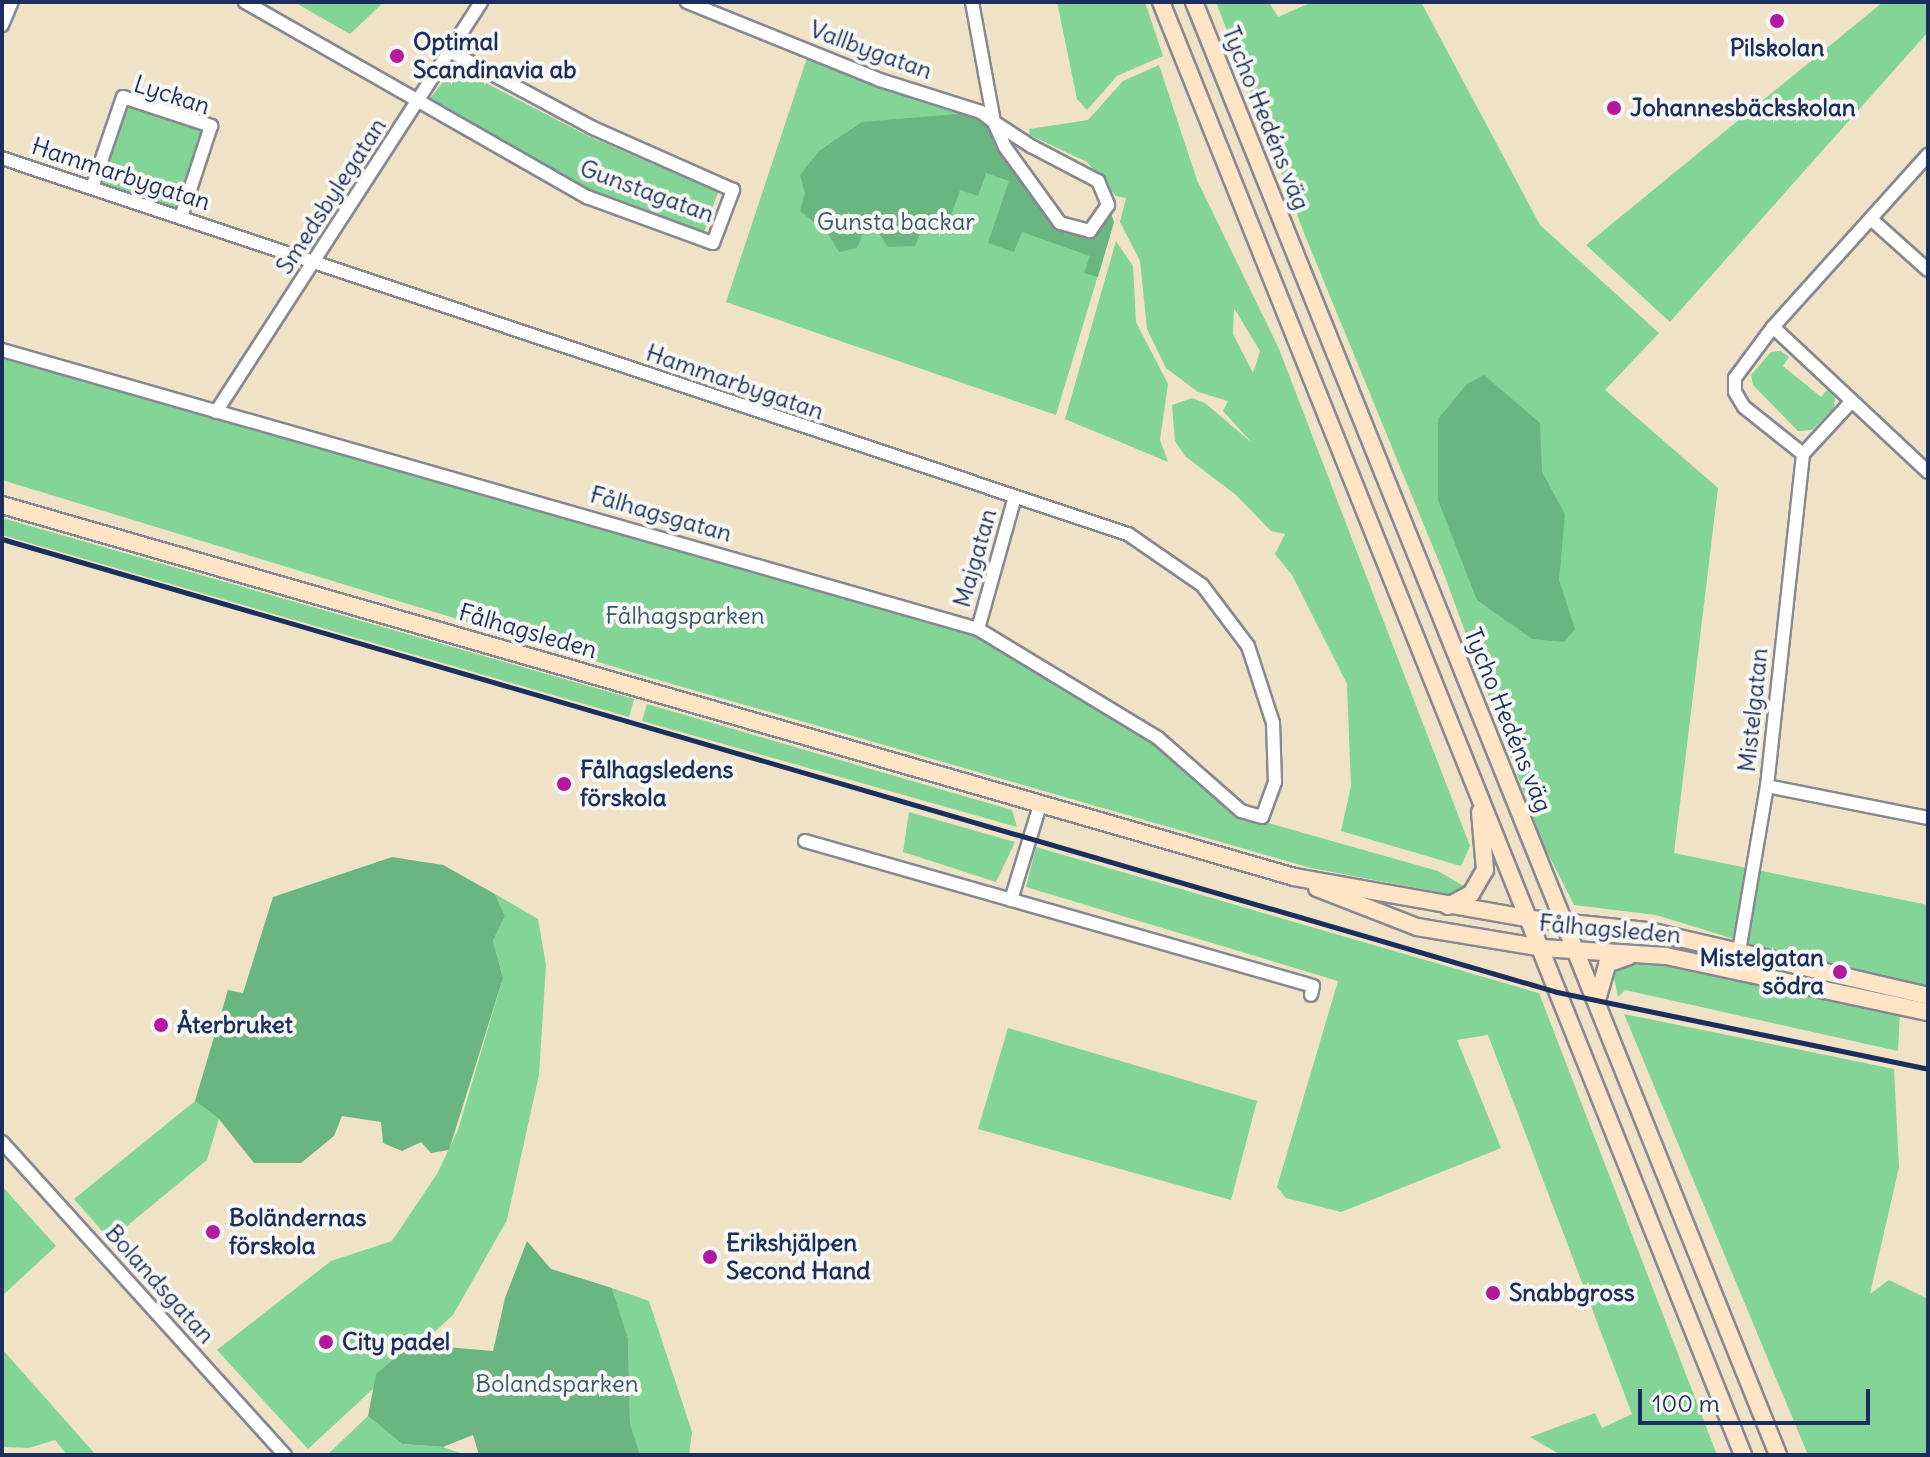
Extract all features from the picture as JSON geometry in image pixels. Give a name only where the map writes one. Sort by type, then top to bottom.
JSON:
[{"type":"main road","points":[[1161,2],[1532,919],[1743,1455]]},
{"type":"main road","name":"Tycho Hedéns väg","points":[[1194,2],[1778,1455]]},
{"type":"main road","name":"Fålhagsleden","points":[[2,505],[1294,877],[1532,919],[1649,931],[1737,961],[1928,1012]]},
{"type":"main road","points":[[1448,906],[1471,894],[1488,859],[1475,783]]},
{"type":"main road","name":"Fålhagsleden","points":[[1294,877],[1371,913],[1417,927],[1542,948],[1737,961],[1928,996]]},
{"type":"main road","points":[[1596,1001],[1607,964],[1635,954]]},
{"type":"street","points":[[2,25],[12,2]]},
{"type":"street","name":"Gunstagatan","points":[[245,2],[416,103],[587,197],[713,243],[733,190],[591,127],[449,51]]},
{"type":"street","name":"Smedsbylegatan","points":[[216,412],[481,2]]},
{"type":"street","name":"Vallbygatan","points":[[687,2],[880,80],[981,112],[1098,181],[1108,205],[1096,226],[1090,231],[1060,223],[1005,147],[994,122]]},
{"type":"street","points":[[972,2],[994,122]]},
{"type":"street","name":"Lyckan","points":[[92,188],[123,97],[211,126],[181,217]]},
{"type":"street","points":[[1851,402],[1803,454],[1744,407],[1735,392],[1740,367],[1928,155]]},
{"type":"street","name":"Hammarbygatan","points":[[2,158],[316,261],[1014,500],[1128,534],[1202,585],[1248,646],[1273,723],[1275,782],[1262,817]]},
{"type":"street","points":[[1871,219],[1928,270]]},
{"type":"street","points":[[1773,327],[1928,472]]},
{"type":"street","name":"Fålhagsgatan","points":[[2,350],[978,629],[1158,738],[1241,811],[1262,817]]},
{"type":"street","name":"Mistelgatan","points":[[1737,961],[1767,786],[1803,454]]},
{"type":"street","name":"Majgatan","points":[[978,629],[1014,500]]},
{"type":"street","points":[[1767,786],[1928,818]]},
{"type":"street","points":[[1011,900],[1040,805]]},
{"type":"street","points":[[805,841],[1313,986],[1311,995]]},
{"type":"street","name":"Bolandsgatan","points":[[2,1142],[285,1455]]},
{"type":"green space","points":[[294,2],[384,2],[350,34]]},
{"type":"green space","points":[[1057,2],[1145,2],[1163,56],[1117,76],[1087,110],[1077,99]]},
{"type":"green space","points":[[1216,2],[1269,2],[1278,17],[1312,2],[1421,2],[1540,225],[1659,333],[1605,390],[1718,488],[1674,853],[1928,905],[1928,986],[1776,952],[1656,915],[1574,905],[1542,842],[1444,574],[1304,233]]},
{"type":"green space","points":[[1883,2],[1928,2],[1928,32],[1670,322],[1586,245]]},
{"type":"green space","name":"Gunsta backar","points":[[809,52],[981,112],[1043,204],[1074,229],[1114,222],[1056,415],[726,302]]},
{"type":"green space","points":[[1159,65],[1197,180],[1279,349],[1470,846],[1461,866],[1341,831],[1351,786],[1347,684],[1292,575],[1275,554],[1285,534],[1271,531],[1236,495],[1185,456],[1175,441],[1172,405],[1192,398],[1205,403],[1252,443],[1223,411],[1228,401],[1198,392],[1166,368],[1147,329],[1140,261],[1120,222],[1126,198],[1116,196],[1087,162],[1030,135],[1029,129],[1088,120],[1123,81]],"holes":[[[1234,308],[1260,351],[1253,373],[1233,334]]]},
{"type":"green space","points":[[455,67],[586,135],[718,192],[704,232],[590,191],[427,102]]},
{"type":"green space","points":[[123,97],[211,126],[181,217],[92,188]]},
{"type":"green space","points":[[981,112],[1060,223],[1090,231],[1108,205],[1114,222],[1098,277],[1084,273],[1090,256],[1022,232],[1014,252],[988,243],[1009,181],[986,173],[978,196],[960,190],[945,233],[936,231],[936,213],[928,216],[915,246],[888,247],[876,229],[864,231],[857,248],[839,252],[827,232],[800,211],[805,193],[800,175],[819,151],[862,122]]},
{"type":"green space","points":[[1116,241],[1133,266],[1136,322],[1168,384],[1160,440],[1168,462],[1065,419]]},
{"type":"green space","name":"Fålhagsparken","points":[[2,350],[978,629],[1158,738],[1241,811],[1240,820],[1261,821],[1438,871],[1462,885],[1472,883],[1448,894],[1311,868],[641,675],[2,480]]},
{"type":"green space","points":[[1781,351],[1789,357],[1783,366],[1821,397],[1828,389],[1835,398],[1834,408],[1812,430],[1798,431],[1753,385],[1751,375],[1771,352]]},
{"type":"green space","points":[[1484,375],[1540,423],[1542,472],[1565,514],[1559,580],[1575,629],[1564,642],[1532,639],[1477,600],[1438,500],[1438,419],[1467,384]]},
{"type":"green space","points":[[2,518],[634,699],[629,717],[2,535]]},
{"type":"green space","points":[[647,704],[1012,810],[1017,827],[642,721]]},
{"type":"green space","points":[[909,812],[1015,842],[996,882],[903,852]]},
{"type":"green space","points":[[1036,847],[1539,993],[1717,1455],[1561,1455],[1530,1437],[1595,1413],[1602,1428],[1632,1414],[1488,1035],[1457,1040],[1501,1148],[1341,1212],[1286,1198],[1277,1187],[1338,981],[1026,887]]},
{"type":"green space","points":[[392,857],[443,865],[495,894],[505,916],[493,941],[503,978],[449,1150],[431,1153],[421,1142],[402,1151],[383,1143],[381,1122],[342,1116],[334,1136],[301,1163],[254,1163],[219,1119],[195,1101],[228,990],[243,993],[273,897]]},
{"type":"green space","points":[[495,894],[538,919],[546,965],[539,1075],[507,1220],[453,1315],[308,1449],[217,1350],[331,1261],[392,1241],[437,1174],[458,1130],[503,978],[493,941],[505,916]]},
{"type":"green space","points":[[1623,962],[1677,967],[1900,1013],[1898,1051],[1625,990],[1618,997],[1613,973]]},
{"type":"green space","points":[[1624,1014],[1894,1069],[1899,1167],[1870,1294],[1889,1280],[1928,1299],[1928,1455],[1808,1455]]},
{"type":"green space","points":[[1008,1028],[1257,1101],[1231,1200],[978,1129]]},
{"type":"green space","points":[[195,1101],[219,1119],[207,1160],[110,1240],[74,1199]]},
{"type":"green space","points":[[2,1186],[56,1246],[2,1296]]},
{"type":"green space","name":"Bolandsparken","points":[[527,1241],[551,1269],[612,1288],[628,1338],[630,1423],[640,1455],[479,1455],[473,1435],[443,1447],[402,1444],[368,1416],[376,1374],[412,1344],[493,1351],[505,1298]]},
{"type":"green space","points":[[612,1288],[649,1301],[692,1432],[689,1455],[640,1455],[630,1423],[628,1338]]},
{"type":"green space","points":[[2,1349],[96,1455],[67,1455],[55,1440],[29,1448],[2,1447]]},
{"type":"green space","points":[[368,1416],[402,1444],[443,1447],[466,1455],[327,1455]]},
{"type":"railway","points":[[2,539],[1557,992],[1928,1069]]},
{"type":"place","name":"Pilskolan","points":[[1777,21]]},
{"type":"place","name":"Optimal Scandinavia ab","points":[[397,56]]},
{"type":"place","name":"Johannesbäckskolan","points":[[1614,108]]},
{"type":"place","name":"Fålhagsledens förskola","points":[[564,784]]},
{"type":"place","name":"Mistelgatan södra","points":[[1840,972]]},
{"type":"place","name":"Återbruket","points":[[161,1025]]},
{"type":"place","name":"Boländernas förskola","points":[[213,1232]]},
{"type":"place","name":"Erikshjälpen Second Hand","points":[[710,1257]]},
{"type":"place","name":"Snabbgross","points":[[1493,1293]]},
{"type":"place","name":"City padel","points":[[326,1342]]}]
